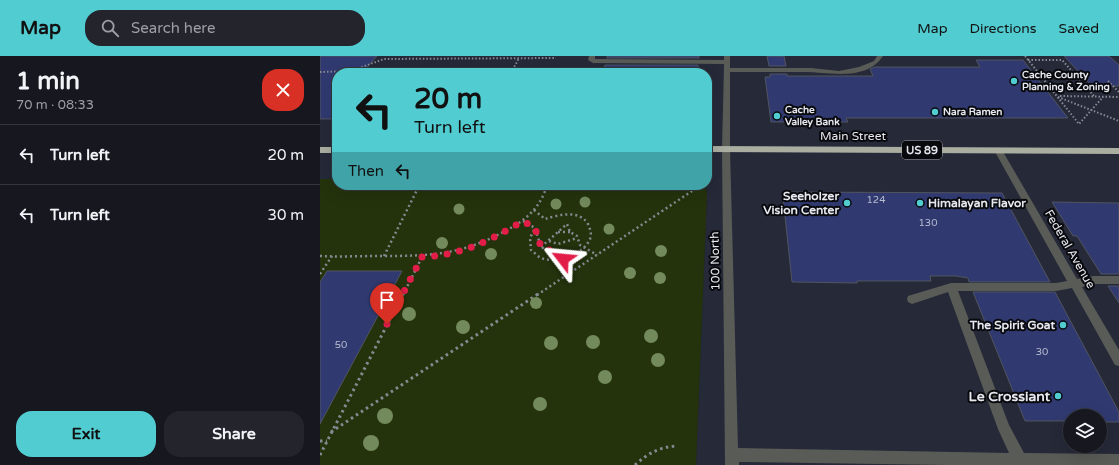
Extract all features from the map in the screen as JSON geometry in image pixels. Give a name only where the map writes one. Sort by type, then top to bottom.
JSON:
[{"type":"highway","name":"Main Street","points":[[712,149],[1119,151]]},
{"type":"highway","points":[[320,150],[332,150]]},
{"type":"street","points":[[592,56],[591,60],[593,61],[727,59]]},
{"type":"street","points":[[727,70],[811,70],[839,73],[861,69],[876,62],[880,56]]},
{"type":"street","name":"100 North","points":[[727,59],[726,149],[732,460]]},
{"type":"street","name":"Federal Avenue","points":[[998,150],[1119,361]]},
{"type":"street","points":[[912,299],[951,287],[1056,288],[1094,280],[1119,280]]},
{"type":"street","points":[[951,287],[1004,429],[1020,459]]},
{"type":"street","points":[[732,460],[1119,460]]},
{"type":"path","points":[[1025,56],[1079,124],[1103,97]]},
{"type":"path","points":[[1054,56],[1058,60]]},
{"type":"path","points":[[513,68],[518,58]]},
{"type":"path","points":[[359,68],[384,59],[556,58]]},
{"type":"path","points":[[1028,60],[1062,60],[1095,97]]},
{"type":"path","points":[[320,72],[332,72]]},
{"type":"path","points":[[1108,81],[1119,92]]},
{"type":"path","points":[[1057,96],[1118,97],[1119,100]]},
{"type":"path","points":[[1057,96],[1119,121]]},
{"type":"path","points":[[384,256],[417,190]]},
{"type":"path","points":[[320,256],[422,257],[452,253],[472,248],[495,238],[523,221],[540,203],[545,191]]},
{"type":"path","points":[[331,432],[692,191]]},
{"type":"path","points":[[534,210],[545,219],[565,214],[578,216],[585,219],[589,226],[590,233],[589,239],[583,248],[574,255],[563,259],[546,259],[535,254],[531,250],[529,242],[535,228]]},
{"type":"path","points":[[523,221],[535,228],[541,247],[549,251],[560,252],[563,254],[563,278]]},
{"type":"path","points":[[541,247],[549,241],[561,227],[567,224],[570,232]]},
{"type":"path","points":[[558,232],[570,232],[576,234],[583,248],[598,255]]},
{"type":"path","points":[[549,241],[558,244],[577,238]]},
{"type":"path","points":[[320,274],[332,256]]},
{"type":"path","points":[[320,455],[422,257]]},
{"type":"path","points":[[320,441],[327,441]]},
{"type":"path","points":[[635,465],[653,451],[668,446],[676,446]]},
{"type":"shaded area","points":[[320,56],[1119,56],[1119,465],[696,465],[706,190],[712,190],[712,68],[332,68],[332,179],[320,179]]},
{"type":"green space","points":[[320,179],[332,179],[332,190],[706,190],[696,465],[320,465]]},
{"type":"building","points":[[320,56],[377,56],[366,68],[332,68],[332,119],[320,119]]},
{"type":"building","points":[[607,56],[699,56],[699,58],[607,58]]},
{"type":"building","points":[[767,56],[784,56],[786,66],[769,66]]},
{"type":"building","points":[[1064,56],[1109,56],[1119,65],[1119,86],[1092,86]]},
{"type":"building","points":[[976,60],[1023,60],[1068,118],[846,118],[848,122],[771,122],[765,77],[770,77],[770,74],[787,74],[787,76],[873,76],[870,69],[875,67],[980,67]]},
{"type":"building","points":[[605,65],[698,65],[698,68],[604,68]]},
{"type":"building","points":[[791,192],[1002,193],[1050,282],[969,282],[968,278],[956,276],[930,276],[931,281],[857,281],[857,283],[792,282],[783,197]]},
{"type":"building","points":[[1052,202],[1119,203],[1119,274],[1101,274],[1077,236],[1073,236]]},
{"type":"building","points":[[327,271],[402,271],[320,424],[320,282]]},
{"type":"building","points":[[1108,286],[1119,286],[1119,303]]},
{"type":"building","points":[[973,292],[1055,292],[1119,412],[1119,422],[1107,422],[1107,409],[1063,409],[1063,421],[1025,421]]},
{"type":"place","name":"Cache County Planning & Zoning","points":[[1014,81]]},
{"type":"place","name":"Nara Ramen","points":[[935,112]]},
{"type":"place","name":"Cache Valley Bank","points":[[777,116]]},
{"type":"place","name":"Seeholzer Vision Center","points":[[847,203]]},
{"type":"place","name":"Himalayan Flavor","points":[[920,203]]},
{"type":"place","name":"The Spirit Goat","points":[[1063,325]]},
{"type":"place","name":"Le Crossiant","points":[[1058,396]]},
{"type":"route","points":[[387,324],[422,257],[435,256],[472,248],[495,238],[523,221],[535,228],[541,247],[549,251],[560,252],[563,254],[563,259]]}]
